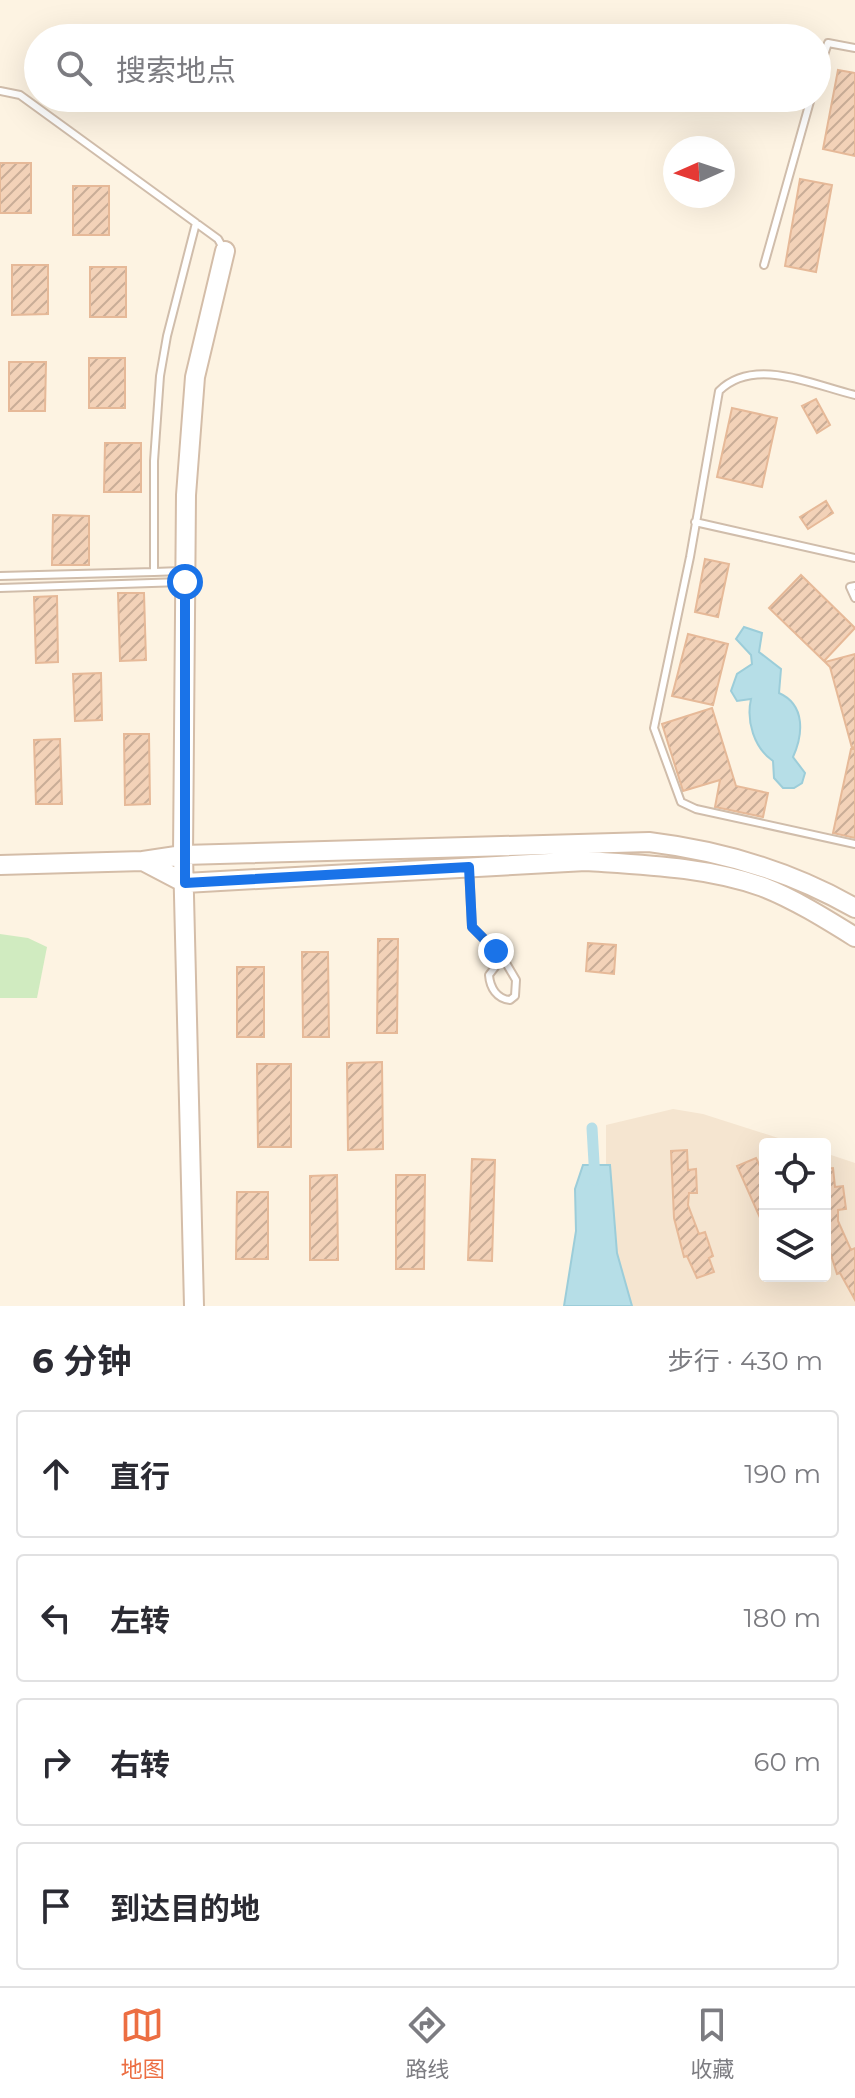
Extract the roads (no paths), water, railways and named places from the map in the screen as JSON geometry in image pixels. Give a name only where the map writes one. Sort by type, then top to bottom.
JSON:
[{"type":"main road","points":[[194,1306],[183,855],[186,495],[195,377],[225,251]]},
{"type":"main road","points":[[0,865],[143,861],[183,855],[649,842],[703,848],[779,871],[815,885],[855,908]]},
{"type":"main road","points":[[143,861],[185,883],[586,861],[703,872],[764,888],[855,937]]},
{"type":"lane","points":[[831,44],[855,48]]},
{"type":"lane","points":[[0,91],[24,98]]},
{"type":"lane","points":[[43,112],[218,239],[225,251]]},
{"type":"lane","points":[[764,265],[807,112]]},
{"type":"lane","points":[[154,572],[154,461],[160,376],[196,223]]},
{"type":"lane","points":[[855,395],[756,372],[730,380],[719,391],[654,728],[681,802],[696,809],[855,844]]},
{"type":"lane","points":[[695,522],[855,558]]},
{"type":"lane","points":[[0,576],[154,572],[186,576]]},
{"type":"lane","points":[[0,588],[186,576]]},
{"type":"lane","points":[[855,586],[850,587],[855,598]]},
{"type":"lane","points":[[469,867],[472,927],[496,951],[499,962]]},
{"type":"lane","points":[[499,962],[506,963],[516,980],[515,996],[510,1000],[497,995],[490,984],[489,975],[499,962]]},
{"type":"water","points":[[744,627],[762,633],[759,652],[781,669],[779,693],[788,698],[798,713],[799,739],[793,757],[805,773],[802,783],[794,788],[783,788],[774,778],[773,761],[756,741],[750,716],[751,699],[737,701],[731,691],[737,674],[752,664],[751,655],[736,639]]},
{"type":"water","points":[[583,1165],[610,1165],[617,1253],[632,1306],[564,1306],[576,1231],[575,1189]]},
{"type":"waterway","points":[[592,1128],[595,1180]]}]
